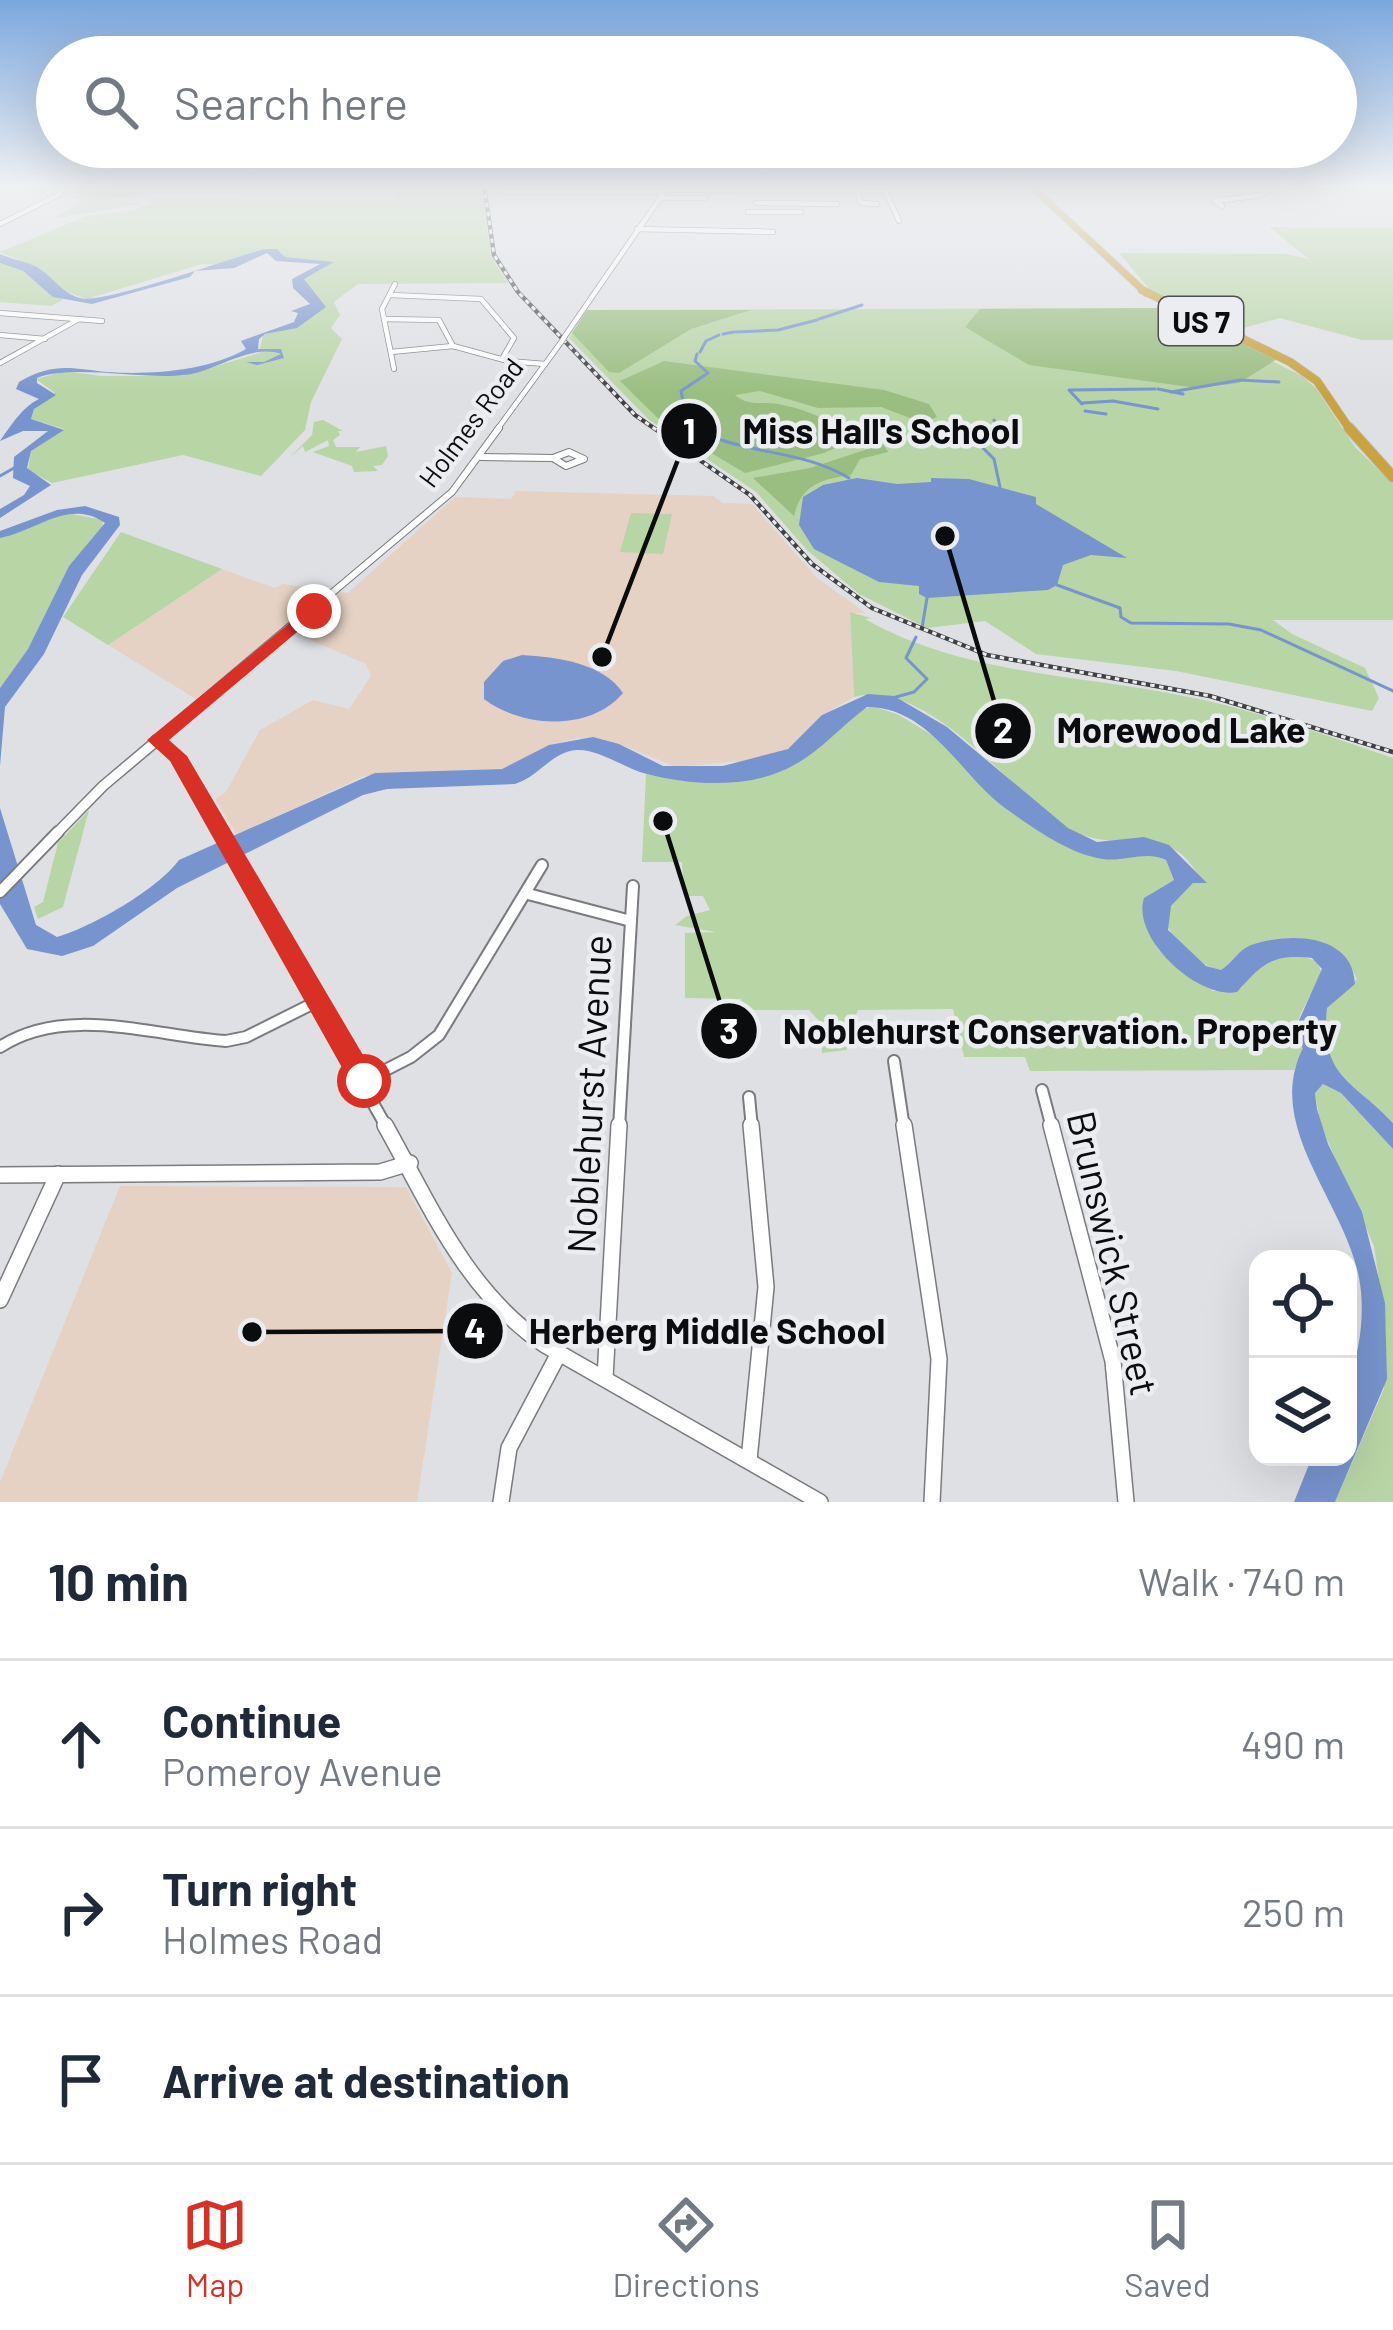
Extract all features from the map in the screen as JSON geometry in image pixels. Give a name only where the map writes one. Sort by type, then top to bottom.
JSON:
[{"type":"highway","name":"US 7","points":[[1105,255],[1145,292],[1290,362],[1317,381],[1361,444],[1393,477]]},
{"type":"street","name":"Holmes Road","points":[[0,892],[86,801],[456,489],[619,255]]},
{"type":"street","points":[[394,369],[382,308],[395,284]]},
{"type":"street","points":[[391,295],[481,299],[514,338],[502,359]]},
{"type":"street","points":[[0,313],[102,321]]},
{"type":"street","points":[[2,361],[79,319]]},
{"type":"street","points":[[384,319],[439,320],[453,346]]},
{"type":"street","points":[[0,335],[45,339]]},
{"type":"street","points":[[391,352],[453,346],[545,364]]},
{"type":"street","points":[[481,457],[553,458]]},
{"type":"street","points":[[156,740],[177,756],[474,1283],[507,1318],[557,1357],[605,1378],[820,1502]]},
{"type":"street","points":[[364,1081],[434,1042],[542,865]]},
{"type":"street","name":"Noblehurst Avenue","points":[[605,1378],[633,886]]},
{"type":"street","points":[[528,894],[631,921]]},
{"type":"street","points":[[0,1047],[17,1033],[53,1025],[236,1039],[318,1001]]},
{"type":"street","points":[[894,1061],[939,1359],[932,1502]]},
{"type":"street","name":"Brunswick Street","points":[[1042,1090],[1112,1361],[1126,1502]]},
{"type":"street","points":[[749,1097],[766,1287],[749,1460]]},
{"type":"street","points":[[0,1174],[380,1172],[410,1163]]},
{"type":"street","points":[[0,1300],[58,1174]]},
{"type":"street","points":[[501,1502],[509,1448],[557,1357]]},
{"type":"shaded area","points":[[516,491],[713,496],[723,503],[752,504],[817,578],[866,613],[850,613],[854,697],[823,715],[788,749],[752,760],[676,767],[619,744],[578,738],[549,745],[508,768],[364,776],[237,835],[215,799],[226,792],[260,730],[313,700],[349,709],[371,676],[366,664],[285,629],[196,699],[108,645],[222,569],[275,588],[283,584],[348,593],[455,497],[511,499]]},
{"type":"shaded area","points":[[120,1186],[406,1187],[452,1273],[417,1502],[0,1502],[0,1482]]},
{"type":"green space","points":[[8,255],[248,255],[227,265],[202,264],[87,299],[61,290],[39,268]]},
{"type":"green space","points":[[491,255],[508,283],[358,284],[334,302],[340,315],[331,328],[342,339],[311,402],[305,430],[261,476],[183,455],[52,483],[28,470],[31,451],[64,429],[31,419],[34,409],[55,393],[36,379],[65,371],[183,376],[259,353],[263,335],[305,322],[325,307],[304,279],[334,262],[279,256]]},
{"type":"green space","points":[[1121,255],[1291,255],[1309,259],[1304,255],[1393,255],[1393,340],[1362,340],[1280,318],[1232,331],[1151,291]]},
{"type":"green space","points":[[0,263],[23,271],[63,300],[51,306],[0,302]]},
{"type":"green space","points":[[1167,308],[1302,376],[1316,388],[1355,447],[1393,484],[1393,620],[1273,620],[1292,634],[1365,668],[1379,698],[1372,711],[1176,671],[1036,654],[985,621],[927,628],[859,594],[807,550],[756,492],[648,419],[569,338],[587,310]]},
{"type":"green space","points":[[1167,308],[1277,359],[1239,383],[1197,388],[1029,365],[965,327],[980,309]]},
{"type":"green space","points":[[587,310],[751,310],[691,329],[619,373],[609,372],[572,333]]},
{"type":"green space","points":[[664,361],[884,390],[929,404],[937,417],[923,423],[881,407],[818,408],[760,391],[735,395],[803,410],[855,439],[824,453],[745,473],[666,426],[620,381]]},
{"type":"green space","points":[[323,420],[343,431],[333,440],[336,447],[360,447],[356,452],[386,446],[388,456],[382,465],[373,466],[378,471],[354,472],[352,466],[313,452],[329,446],[328,440],[305,452],[303,446],[289,458],[312,435],[314,422]]},
{"type":"green space","points":[[883,444],[888,452],[860,459],[851,475],[807,490],[794,516],[753,478],[810,468]]},
{"type":"green space","points":[[67,513],[103,520],[102,530],[69,566],[28,649],[0,688],[0,538]]},
{"type":"green space","points":[[631,513],[672,514],[663,554],[620,552]]},
{"type":"green space","points":[[121,532],[222,569],[108,645],[63,617]]},
{"type":"green space","points":[[850,612],[871,618],[865,619],[902,637],[979,662],[1207,701],[1393,758],[1393,1123],[1342,1076],[1329,1049],[1327,1008],[1357,979],[1338,954],[1297,938],[1246,948],[1221,970],[1195,958],[1173,937],[1166,919],[1171,906],[1193,883],[1204,883],[1184,857],[1161,846],[1107,840],[1068,828],[939,720],[882,696],[854,697]]},
{"type":"green space","points":[[873,706],[899,715],[945,743],[1001,804],[1064,845],[1103,859],[1152,855],[1166,860],[1174,880],[1152,893],[1145,925],[1159,951],[1213,991],[1242,988],[1255,971],[1273,960],[1316,961],[1323,974],[1293,1036],[1304,1048],[1294,1070],[1030,1071],[1025,1057],[964,1057],[953,1009],[858,1010],[853,1022],[857,1032],[846,1050],[822,1053],[821,1023],[809,1010],[742,1010],[741,999],[685,998],[685,933],[716,932],[675,925],[710,910],[703,896],[684,896],[682,862],[642,862],[646,774],[714,783],[765,775],[810,751]]},
{"type":"green space","points":[[89,810],[63,907],[38,919],[34,907],[43,902],[58,843]]},
{"type":"green space","points":[[1323,1084],[1341,1093],[1393,1149],[1393,1502],[1335,1502],[1351,1466],[1357,1466],[1357,1451],[1384,1389],[1386,1327],[1374,1246],[1321,1126],[1315,1093]]},
{"type":"water","points":[[0,255],[35,266],[80,298],[141,287],[245,255],[262,255],[234,268],[195,271],[190,277],[92,304],[53,297],[23,271],[0,263]]},
{"type":"water","points":[[269,255],[334,262],[304,279],[326,307],[297,328],[259,339],[258,349],[281,349],[284,358],[257,365],[246,362],[264,362],[281,354],[257,352],[185,375],[69,372],[37,378],[37,383],[56,395],[34,409],[31,419],[64,430],[31,451],[27,468],[51,485],[0,518],[0,509],[30,486],[13,478],[14,457],[48,431],[23,431],[0,441],[22,412],[39,399],[16,389],[19,382],[54,369],[124,373],[197,367],[246,349],[241,341],[294,322],[298,313],[291,311],[310,304],[293,288],[292,279],[320,264],[276,261]]},
{"type":"water","points":[[857,478],[897,484],[931,482],[931,478],[969,479],[1036,497],[1036,504],[1127,558],[1091,555],[1063,565],[1057,585],[1048,590],[927,598],[919,594],[919,586],[879,582],[814,549],[799,525],[803,497],[823,485]]},
{"type":"water","points":[[85,506],[119,517],[120,525],[82,575],[44,654],[5,707],[0,766],[0,688],[28,649],[69,566],[105,523],[79,514],[53,518],[0,538],[0,531],[57,510]]},
{"type":"water","points":[[522,655],[591,668],[623,693],[609,706],[575,720],[517,716],[484,699],[484,682],[503,661]]},
{"type":"water","points":[[868,694],[894,696],[947,727],[1068,828],[1097,842],[1144,837],[1169,845],[1207,883],[1193,883],[1171,906],[1168,930],[1206,966],[1221,970],[1251,945],[1283,938],[1316,940],[1343,955],[1355,984],[1327,1008],[1329,1049],[1342,1076],[1393,1123],[1393,1149],[1341,1093],[1323,1084],[1315,1093],[1328,1144],[1362,1212],[1385,1303],[1387,1379],[1357,1450],[1357,1353],[1362,1316],[1357,1250],[1351,1250],[1314,1170],[1293,1109],[1293,1079],[1303,1048],[1292,1036],[1322,969],[1312,958],[1277,959],[1260,968],[1237,992],[1222,992],[1187,977],[1158,948],[1143,914],[1144,898],[1174,880],[1166,860],[1151,856],[1103,859],[1051,839],[1005,808],[909,718],[867,707],[794,765],[741,782],[665,778],[577,750],[560,755],[515,784],[387,789],[363,795],[177,888],[93,946],[62,956],[27,949],[0,904],[0,808],[36,925],[57,937],[123,906],[179,860],[375,773],[502,769],[549,745],[593,737],[663,766],[723,766],[788,749],[822,715]]},
{"type":"water","points":[[1308,1466],[1350,1466],[1335,1502],[1294,1502]]},
{"type":"waterway","points":[[819,319],[862,305]]},
{"type":"waterway","points":[[736,332],[778,330],[817,320]]},
{"type":"waterway","points":[[723,334],[734,332]]},
{"type":"waterway","points":[[700,352],[706,341],[719,335]]},
{"type":"waterway","points":[[697,354],[695,361],[708,373],[681,391],[683,401],[670,410],[711,436],[804,460],[849,478]]},
{"type":"waterway","points":[[1172,392],[1240,380],[1279,382]]},
{"type":"waterway","points":[[1082,404],[1069,390],[1155,389]]},
{"type":"waterway","points":[[1158,389],[1172,392]]},
{"type":"waterway","points":[[1172,392],[1183,394]]},
{"type":"waterway","points":[[1083,403],[1113,401],[1158,409]]},
{"type":"waterway","points":[[1085,411],[1106,414]]},
{"type":"waterway","points":[[994,420],[1005,439]]},
{"type":"waterway","points":[[984,442],[981,446],[994,459],[1000,487]]},
{"type":"waterway","points":[[0,476],[14,468]]},
{"type":"waterway","points":[[1057,585],[1120,608],[1121,617],[1131,623],[1229,624],[1261,630],[1393,691]]},
{"type":"waterway","points":[[922,628],[927,598]]},
{"type":"waterway","points":[[896,697],[914,692],[927,679],[906,658],[916,637]]},
{"type":"railway","points":[[494,255],[518,292],[635,415],[750,495],[812,564],[872,608],[987,655],[1210,696],[1393,752]]},
{"type":"place","name":"Morewood Lake","points":[[945,536]]},
{"type":"place","name":"Miss Hall's School","points":[[602,657]]},
{"type":"place","name":"Noblehurst Conservation. Property","points":[[663,821]]},
{"type":"place","name":"Herberg Middle School","points":[[252,1332]]},
{"type":"route","points":[[314,611],[156,740],[177,756],[364,1081]]}]
